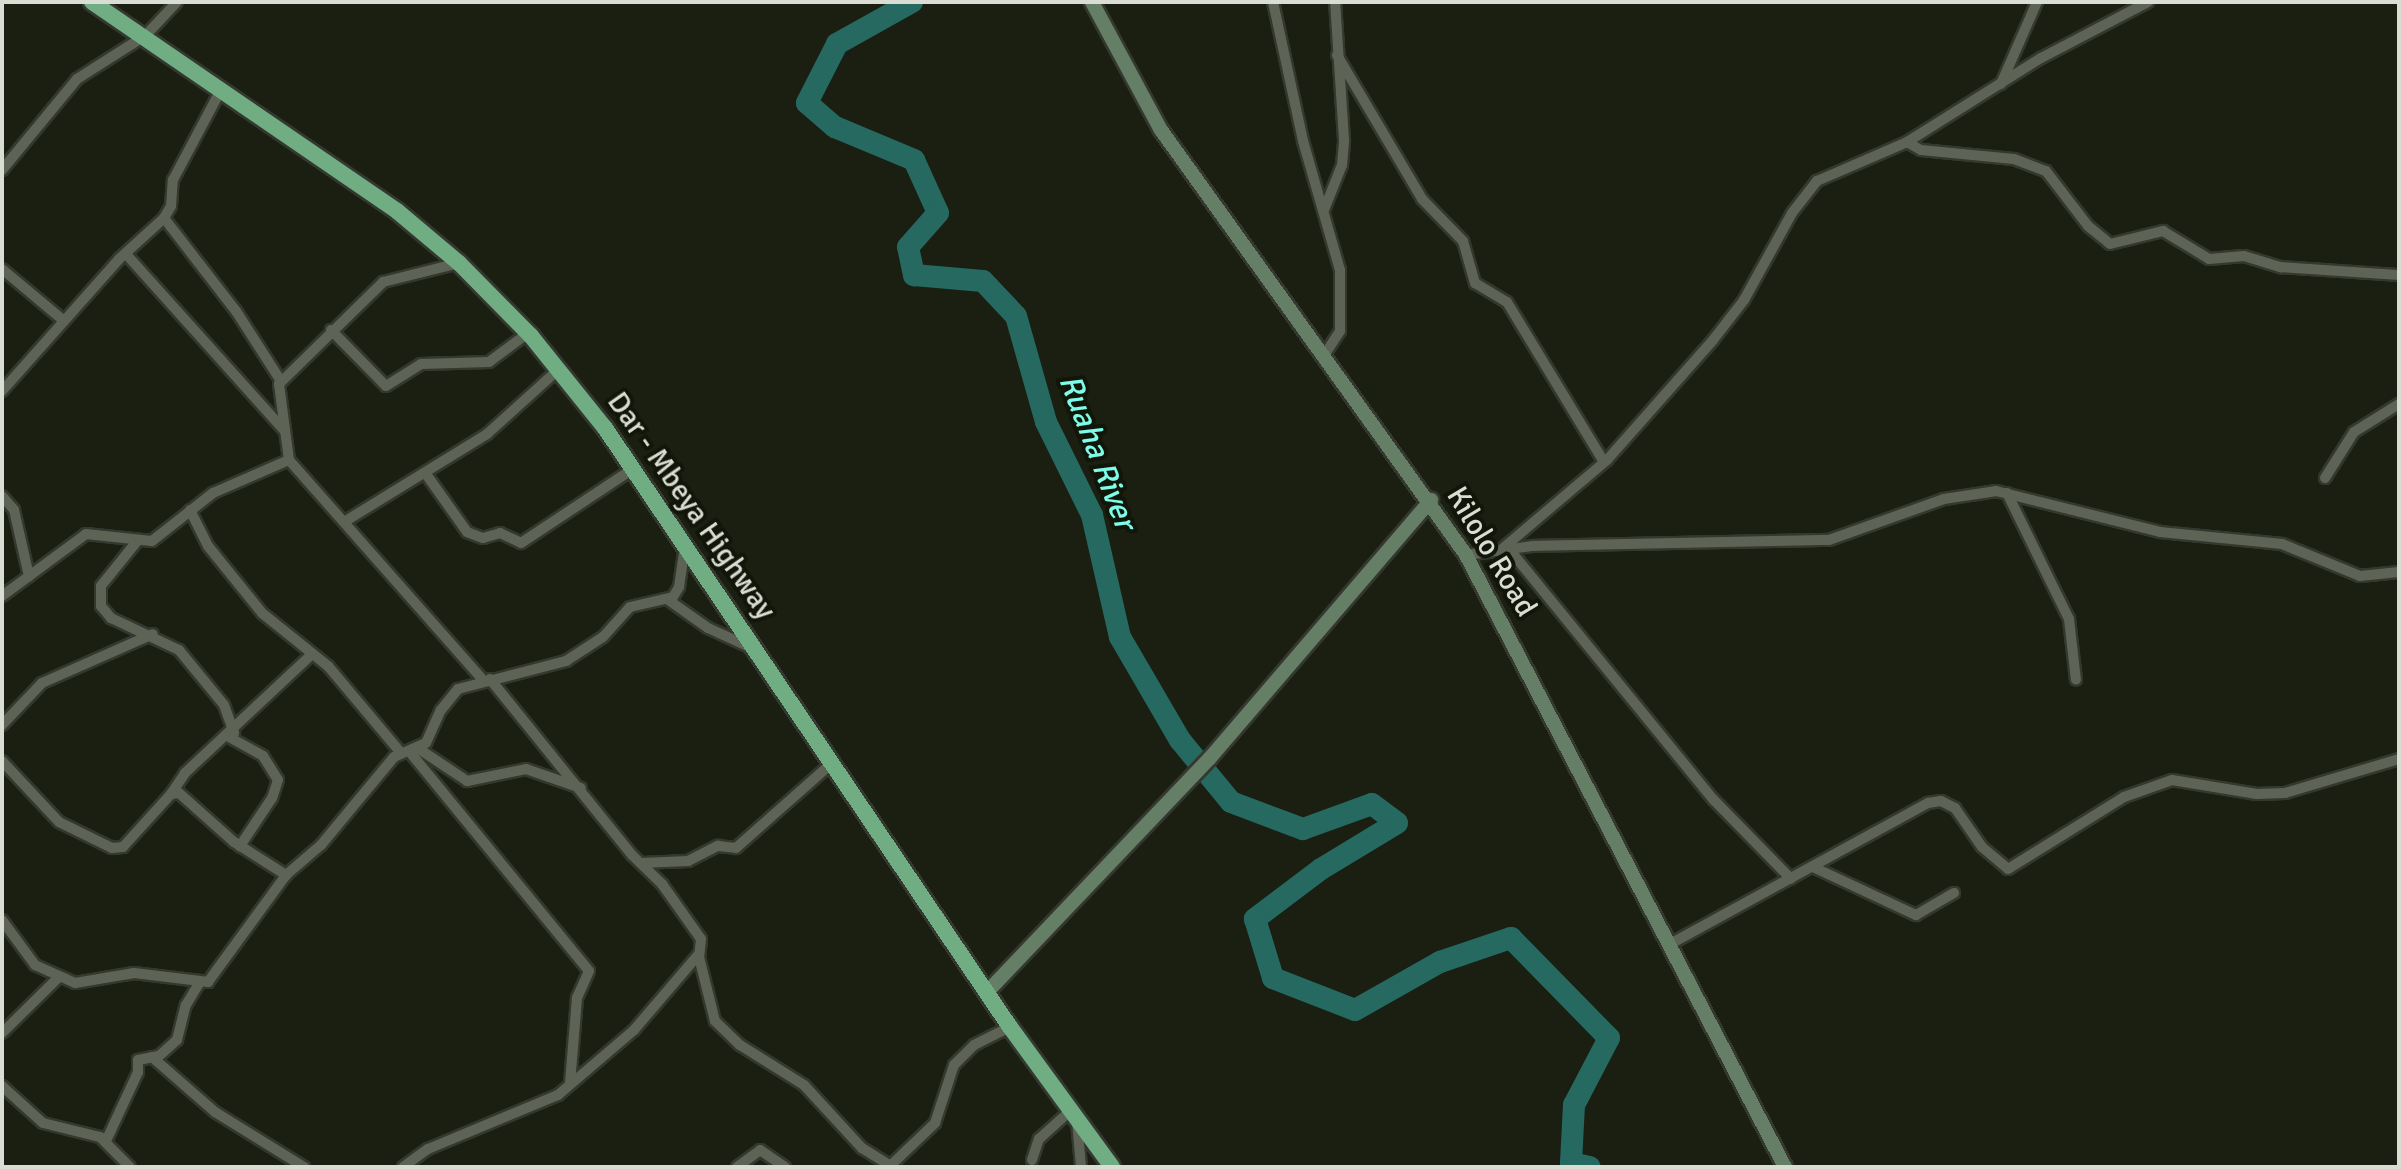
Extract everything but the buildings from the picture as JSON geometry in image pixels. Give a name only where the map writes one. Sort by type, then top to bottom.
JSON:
[{"type":"highway","name":"Dar - Mbeya Highway","points":[[92,2],[146,35],[397,211],[459,263],[528,333],[559,369],[633,469],[831,764],[989,990],[1010,1027],[1108,1166]]},
{"type":"main road","name":"Kilolo Road","points":[[1092,2],[1161,130],[1431,500],[1466,555],[1672,943],[1785,1167]]},
{"type":"main road","points":[[989,990],[1210,758],[1431,500]]},
{"type":"street","points":[[2,170],[77,79],[146,35],[177,2]]},
{"type":"street","points":[[1273,2],[1303,141],[1340,270],[1343,310],[1336,342],[1325,354]]},
{"type":"street","points":[[1324,210],[1342,165],[1343,104],[1335,2]]},
{"type":"street","points":[[2000,86],[2037,2]]},
{"type":"street","points":[[1504,550],[1604,462],[1744,300],[1792,213],[1817,181],[1907,142],[2041,58],[2148,2]]},
{"type":"street","points":[[1337,55],[1422,199],[1463,241],[1475,283],[1507,302],[1604,462]]},
{"type":"street","points":[[2,391],[63,320],[164,218],[172,202],[173,180],[222,88]]},
{"type":"street","points":[[1907,142],[1921,150],[2014,159],[2046,171],[2088,226],[2110,244],[2163,231],[2209,259],[2244,256],[2293,268],[2399,275]]},
{"type":"street","points":[[164,218],[281,381]]},
{"type":"street","points":[[126,254],[285,431]]},
{"type":"street","points":[[459,263],[389,278],[281,381],[277,394],[289,460],[581,788],[701,939],[699,954],[715,1021],[740,1045],[804,1085],[862,1148],[890,1166],[935,1123],[954,1065],[974,1045],[1010,1027]]},
{"type":"street","points":[[2,269],[63,320]]},
{"type":"street","points":[[331,330],[386,386],[421,364],[489,362],[528,333]]},
{"type":"street","points":[[344,522],[487,434],[559,369]]},
{"type":"street","points":[[2325,478],[2354,432],[2399,404]]},
{"type":"street","points":[[2,596],[86,534],[152,541],[220,489],[289,460]]},
{"type":"street","points":[[426,474],[467,532],[483,538],[500,533],[521,543],[633,469]]},
{"type":"street","points":[[2007,493],[2069,619],[2076,680]]},
{"type":"street","points":[[1466,555],[1504,550],[1829,540],[1959,495],[2007,493],[2160,532],[2282,544],[2360,576],[2399,572]]},
{"type":"street","points":[[2,496],[14,510],[29,576]]},
{"type":"street","points":[[190,510],[208,546],[262,613],[343,682],[410,751],[589,971],[577,998],[570,1083]]},
{"type":"street","points":[[138,540],[110,571],[98,598],[111,618],[153,634],[187,659],[224,705],[231,735],[263,756],[278,780],[272,798],[240,846]]},
{"type":"street","points":[[106,1141],[138,1072],[138,1060],[152,1057],[177,1040],[186,1005],[199,983],[218,973],[286,875],[321,845],[410,751],[460,687],[566,661],[603,637],[630,607],[667,599],[679,587],[685,546]]},
{"type":"street","points":[[1504,550],[1695,778],[1791,879]]},
{"type":"street","points":[[667,599],[708,628],[757,651]]},
{"type":"street","points":[[2,725],[42,683],[153,634]]},
{"type":"street","points":[[2,761],[59,822],[112,848],[123,847],[171,794],[185,773],[231,735],[312,654]]},
{"type":"street","points":[[410,751],[467,781],[526,769],[581,788]]},
{"type":"street","points":[[1672,943],[1941,801],[1955,808],[1982,847],[2008,869],[2124,797],[2172,780],[2257,794],[2285,793],[2399,759]]},
{"type":"street","points":[[641,863],[688,861],[718,846],[736,848],[831,764]]},
{"type":"street","points":[[171,794],[182,795],[240,846],[286,875]]},
{"type":"street","points":[[1813,867],[1916,915],[1954,893]]},
{"type":"street","points":[[2,920],[35,965],[59,977],[81,984],[134,973],[199,983]]},
{"type":"street","points":[[403,1167],[428,1149],[558,1095],[634,1030],[699,954]]},
{"type":"street","points":[[2,1033],[59,977]]},
{"type":"street","points":[[152,1057],[215,1112],[304,1167]]},
{"type":"street","points":[[2,1086],[43,1123],[93,1132],[130,1167]]},
{"type":"street","points":[[1032,1160],[1039,1139],[1073,1116],[1081,1167]]},
{"type":"street","points":[[737,1167],[760,1150],[785,1167]]},
{"type":"waterway","name":"Ruaha River","points":[[912,2],[837,44],[807,103],[835,127],[914,160],[938,213],[908,247],[914,275],[983,281],[1016,316],[1046,422],[1092,515],[1120,637],[1180,740],[1231,802],[1303,829],[1372,804],[1397,823],[1321,869],[1255,919],[1273,978],[1355,1010],[1440,962],[1511,938],[1609,1038],[1574,1105],[1571,1163],[1590,1167]]}]
